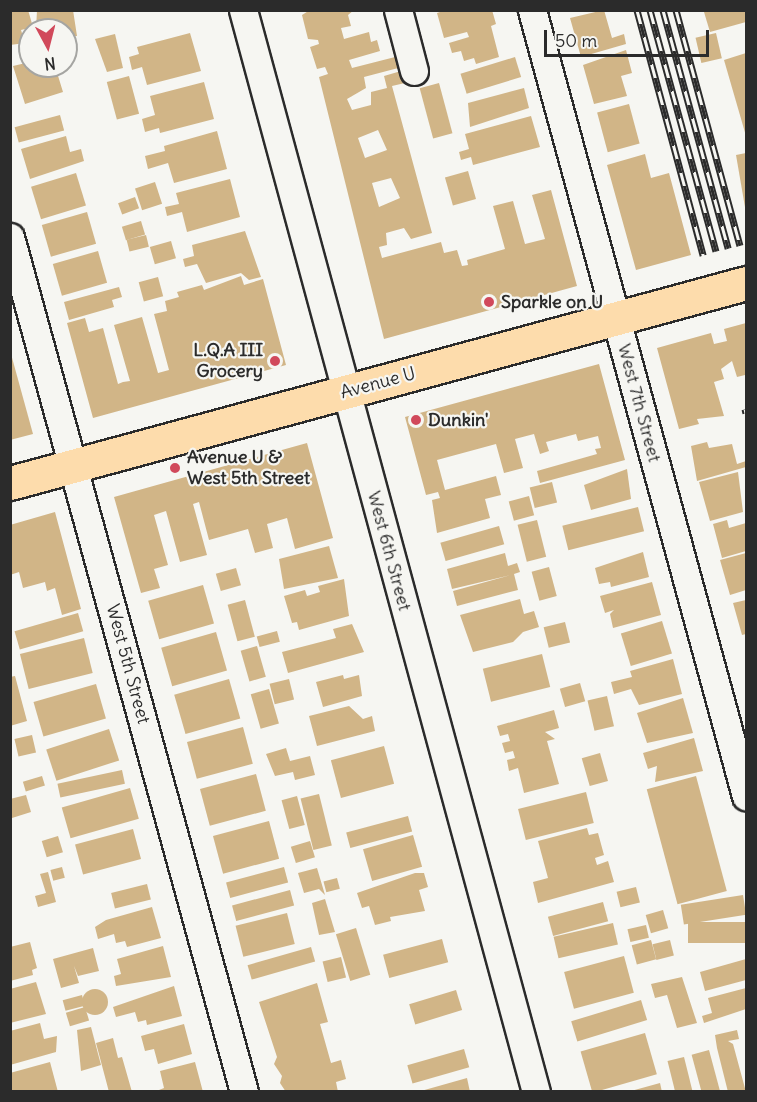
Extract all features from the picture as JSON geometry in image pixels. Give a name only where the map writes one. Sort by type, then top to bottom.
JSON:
[{"type":"main road","name":"Avenue U","points":[[10,483],[747,283]]},
{"type":"street","name":"West 6th Street","points":[[243,10],[536,1092]]},
{"type":"street","points":[[398,10],[414,70]]},
{"type":"street","name":"West 7th Street","points":[[532,10],[747,796]]},
{"type":"street","name":"West 5th Street","points":[[10,237],[18,293],[75,466],[244,1092]]},
{"type":"building","points":[[10,10],[28,10],[30,18],[18,18],[18,44],[10,45]]},
{"type":"building","points":[[37,10],[73,10],[74,18],[37,18]]},
{"type":"building","points":[[310,10],[354,10],[348,15],[351,26],[341,28],[344,39],[369,32],[371,42],[377,40],[380,51],[349,60],[352,68],[399,56],[402,67],[364,77],[366,88],[347,99],[352,110],[371,105],[371,92],[387,88],[384,76],[401,71],[405,83],[392,86],[432,233],[411,239],[404,228],[386,233],[387,245],[379,247],[382,258],[441,242],[444,253],[457,250],[462,266],[468,265],[467,260],[505,249],[493,206],[513,201],[525,244],[545,239],[532,195],[551,190],[577,286],[384,339],[319,77],[328,74],[325,67],[317,69],[310,47],[319,44],[318,40],[308,39],[302,15]],"holes":[[[378,130],[387,150],[365,158],[358,138]],[[391,178],[400,198],[379,207],[372,183]]]},
{"type":"building","points":[[446,10],[492,10],[496,24],[491,26],[499,57],[476,64],[474,58],[464,61],[461,51],[452,53],[449,43],[469,37],[467,32],[444,38],[437,13]]},
{"type":"building","points":[[604,10],[612,38],[624,34],[626,44],[581,57],[570,18]]},
{"type":"building","points":[[746,10],[746,22],[710,32],[704,12]]},
{"type":"building","points":[[190,33],[201,71],[147,85],[142,67],[132,70],[129,57],[139,54],[137,47]]},
{"type":"building","points":[[716,33],[722,58],[701,63],[696,38]]},
{"type":"building","points":[[115,34],[123,68],[107,72],[95,39]]},
{"type":"building","points":[[626,50],[632,73],[621,76],[627,96],[594,104],[583,65]]},
{"type":"building","points":[[746,53],[746,136],[724,60]]},
{"type":"building","points":[[515,57],[521,77],[467,94],[460,74]]},
{"type":"building","points":[[18,65],[18,78],[59,78],[63,92],[25,104],[13,66]]},
{"type":"building","points":[[129,76],[139,114],[117,120],[107,82]]},
{"type":"building","points":[[204,82],[214,119],[160,133],[159,128],[145,132],[142,119],[155,115],[150,96]]},
{"type":"building","points":[[439,83],[452,133],[433,138],[420,88]]},
{"type":"building","points":[[524,88],[529,108],[470,127],[468,103]]},
{"type":"building","points":[[629,104],[640,144],[608,152],[597,113]]},
{"type":"building","points":[[60,115],[64,130],[19,143],[15,127]]},
{"type":"building","points":[[531,116],[540,147],[473,165],[471,157],[461,160],[459,152],[469,149],[465,134]]},
{"type":"building","points":[[217,131],[227,169],[174,183],[168,163],[148,169],[145,156],[165,151],[164,146]]},
{"type":"building","points":[[66,136],[70,152],[81,149],[84,161],[30,179],[21,149]]},
{"type":"building","points":[[746,153],[746,213],[736,155]]},
{"type":"building","points":[[645,154],[651,178],[669,173],[691,255],[636,270],[607,165]]},
{"type":"building","points":[[468,171],[476,199],[453,205],[445,178]]},
{"type":"building","points":[[76,173],[86,206],[41,219],[31,187]]},
{"type":"building","points":[[230,179],[240,217],[187,232],[182,212],[167,216],[165,207],[179,204],[176,193]]},
{"type":"building","points":[[155,182],[162,204],[142,210],[135,188]]},
{"type":"building","points":[[135,197],[139,208],[122,214],[118,203]]},
{"type":"building","points":[[87,212],[96,244],[51,257],[42,225]]},
{"type":"building","points":[[141,221],[145,234],[126,240],[122,227]]},
{"type":"building","points":[[245,231],[261,277],[249,280],[241,273],[206,283],[197,264],[185,267],[183,259],[194,256],[192,245]]},
{"type":"building","points":[[146,235],[149,247],[129,251],[127,240]]},
{"type":"building","points":[[171,241],[176,258],[155,264],[150,247]]},
{"type":"building","points":[[98,251],[107,283],[62,296],[53,264]]},
{"type":"building","points":[[241,276],[244,285],[263,279],[286,365],[93,418],[67,323],[85,318],[89,332],[103,328],[118,384],[130,381],[114,325],[142,317],[158,373],[169,370],[154,314],[167,311],[165,301],[179,297],[177,292],[202,285],[204,290]]},
{"type":"building","points":[[158,277],[163,296],[144,301],[139,282]]},
{"type":"building","points":[[119,287],[122,297],[112,300],[114,307],[69,320],[64,302]]},
{"type":"building","points":[[746,323],[746,379],[745,375],[737,377],[732,361],[721,369],[724,379],[714,382],[724,416],[697,419],[699,424],[679,429],[657,348],[711,333],[714,344],[727,341],[724,329]]},
{"type":"building","points":[[10,354],[33,434],[10,440]]},
{"type":"building","points":[[599,364],[625,460],[540,483],[537,471],[597,454],[595,449],[601,448],[598,436],[578,441],[576,434],[546,442],[549,451],[540,454],[534,434],[515,439],[523,468],[504,473],[496,444],[437,460],[445,490],[496,476],[501,495],[485,499],[490,518],[437,533],[432,500],[440,498],[438,492],[426,495],[405,417]]},
{"type":"building","points":[[707,442],[709,448],[732,444],[737,464],[746,461],[746,467],[697,481],[691,446]]},
{"type":"building","points":[[307,443],[333,538],[295,549],[287,518],[267,524],[273,548],[255,553],[248,529],[209,540],[199,502],[193,504],[207,555],[180,562],[166,511],[154,515],[168,565],[154,569],[160,588],[141,593],[114,497]]},
{"type":"building","points":[[627,469],[631,499],[591,510],[584,485]]},
{"type":"building","points":[[738,472],[743,512],[710,521],[699,482]]},
{"type":"building","points":[[552,482],[557,502],[535,508],[530,488]]},
{"type":"building","points":[[529,496],[534,515],[514,521],[509,501]]},
{"type":"building","points":[[638,507],[644,531],[568,550],[562,526]]},
{"type":"building","points":[[55,512],[81,609],[62,615],[55,588],[47,591],[45,582],[23,588],[19,572],[10,575],[10,525]]},
{"type":"building","points":[[537,520],[546,557],[527,562],[518,525]]},
{"type":"building","points":[[727,520],[729,528],[746,523],[746,551],[722,558],[713,524]]},
{"type":"building","points":[[499,526],[504,544],[446,561],[440,543]]},
{"type":"building","points":[[329,546],[338,578],[284,589],[279,559]]},
{"type":"building","points":[[643,552],[649,577],[611,587],[610,582],[599,584],[595,568]]},
{"type":"building","points":[[505,553],[508,566],[517,563],[520,572],[514,574],[518,590],[457,606],[453,591],[511,575],[452,589],[447,569]]},
{"type":"building","points":[[746,553],[746,590],[730,595],[720,560]]},
{"type":"building","points":[[549,567],[557,596],[539,601],[532,572]]},
{"type":"building","points":[[236,568],[241,585],[221,591],[216,574]]},
{"type":"building","points":[[344,579],[349,616],[299,630],[297,622],[292,623],[284,596],[305,590],[307,596],[320,592],[318,586]]},
{"type":"building","points":[[652,582],[661,615],[613,628],[610,614],[614,610],[605,613],[600,596]]},
{"type":"building","points":[[203,585],[214,623],[159,639],[148,601]]},
{"type":"building","points":[[520,599],[524,614],[534,611],[539,627],[523,632],[513,642],[473,652],[460,615]]},
{"type":"building","points":[[245,600],[255,637],[237,641],[228,605]]},
{"type":"building","points":[[746,600],[746,634],[742,635],[733,603]]},
{"type":"building","points":[[78,613],[83,631],[20,649],[15,631]]},
{"type":"building","points":[[662,621],[672,654],[631,666],[621,634]]},
{"type":"building","points":[[565,622],[570,642],[549,648],[544,627]]},
{"type":"building","points":[[352,624],[364,652],[288,673],[282,652],[336,638],[333,629]]},
{"type":"building","points":[[277,631],[280,642],[260,647],[257,636]]},
{"type":"building","points":[[216,632],[227,670],[172,686],[161,648]]},
{"type":"building","points":[[84,638],[93,673],[29,689],[20,654]]},
{"type":"building","points":[[257,646],[266,677],[249,681],[241,651]]},
{"type":"building","points":[[542,654],[550,687],[491,702],[483,669]]},
{"type":"building","points":[[673,659],[682,694],[639,705],[631,689],[614,694],[611,682],[632,677],[630,671]]},
{"type":"building","points":[[343,675],[344,679],[359,675],[362,696],[323,707],[316,682]]},
{"type":"building","points":[[15,676],[27,721],[10,726],[10,677]]},
{"type":"building","points":[[229,679],[240,718],[186,734],[174,695]]},
{"type":"building","points":[[289,679],[294,699],[275,704],[270,684]]},
{"type":"building","points":[[580,683],[585,701],[565,707],[560,689]]},
{"type":"building","points":[[96,684],[106,719],[43,737],[34,702]]},
{"type":"building","points":[[269,689],[279,724],[261,729],[251,694]]},
{"type":"building","points":[[607,696],[614,726],[594,731],[588,700]]},
{"type":"building","points":[[683,698],[693,733],[647,743],[637,713]]},
{"type":"building","points":[[349,706],[363,719],[372,716],[375,731],[317,746],[309,716]]},
{"type":"building","points":[[554,710],[559,728],[545,732],[555,739],[547,741],[559,784],[524,793],[518,768],[509,771],[507,760],[515,758],[513,751],[505,753],[502,743],[510,741],[508,734],[500,736],[497,726]]},
{"type":"building","points":[[243,727],[253,764],[197,779],[187,742]]},
{"type":"building","points":[[109,729],[119,760],[56,781],[46,749]]},
{"type":"building","points":[[32,735],[36,753],[19,757],[14,739]]},
{"type":"building","points":[[694,738],[703,771],[655,782],[657,766],[648,769],[643,753]]},
{"type":"building","points":[[384,746],[394,784],[341,798],[331,760]]},
{"type":"building","points":[[286,748],[290,761],[310,756],[315,775],[295,780],[293,772],[275,776],[266,754]]},
{"type":"building","points":[[600,753],[608,781],[590,786],[582,758]]},
{"type":"building","points":[[122,770],[125,784],[60,797],[57,784]]},
{"type":"building","points":[[256,774],[266,811],[210,826],[200,789]]},
{"type":"building","points":[[42,776],[45,786],[26,791],[23,782]]},
{"type":"building","points":[[696,776],[727,891],[678,904],[647,789]]},
{"type":"building","points":[[130,788],[139,819],[71,838],[62,808]]},
{"type":"building","points":[[586,792],[594,823],[526,840],[518,809]]},
{"type":"building","points":[[319,794],[332,845],[313,850],[301,799]]},
{"type":"building","points":[[26,795],[31,812],[12,818],[10,799]]},
{"type":"building","points":[[297,796],[305,825],[289,829],[282,800]]},
{"type":"building","points":[[408,816],[412,831],[350,848],[346,833]]},
{"type":"building","points":[[269,821],[279,859],[223,874],[213,836]]},
{"type":"building","points":[[587,828],[589,835],[598,833],[604,855],[595,858],[597,865],[608,861],[614,882],[538,903],[533,882],[548,878],[538,841]]},
{"type":"building","points":[[133,829],[141,859],[83,874],[75,845]]},
{"type":"building","points":[[413,835],[422,867],[372,881],[363,849]]},
{"type":"building","points":[[58,836],[63,852],[47,857],[42,841]]},
{"type":"building","points":[[310,841],[315,857],[296,863],[291,847]]},
{"type":"building","points":[[62,867],[65,878],[53,881],[50,870]]},
{"type":"building","points":[[284,867],[288,882],[230,898],[226,883]]},
{"type":"building","points":[[317,868],[325,895],[319,889],[304,893],[298,873]]},
{"type":"building","points":[[48,872],[56,902],[38,907],[35,896],[46,893],[40,874]]},
{"type":"building","points":[[415,873],[424,873],[428,887],[419,890],[425,911],[390,917],[391,921],[375,925],[369,906],[362,908],[357,893]]},
{"type":"building","points":[[337,878],[340,889],[326,892],[323,882]]},
{"type":"building","points":[[147,884],[151,900],[115,908],[111,893]]},
{"type":"building","points":[[636,887],[640,903],[620,907],[617,892]]},
{"type":"building","points":[[290,890],[294,905],[236,921],[232,906]]},
{"type":"building","points":[[743,895],[746,915],[684,925],[681,905]]},
{"type":"building","points":[[325,899],[335,932],[319,935],[312,903]]},
{"type":"building","points":[[603,902],[608,921],[553,936],[548,917]]},
{"type":"building","points":[[152,907],[161,938],[127,947],[125,941],[116,943],[114,934],[98,939],[95,927],[106,920]]},
{"type":"building","points":[[663,910],[668,928],[651,933],[646,915]]},
{"type":"building","points":[[287,913],[295,944],[243,957],[236,926]]},
{"type":"building","points":[[688,922],[746,922],[746,943],[688,943]]},
{"type":"building","points":[[613,923],[618,944],[559,958],[554,937]]},
{"type":"building","points":[[646,925],[649,938],[630,942],[627,929]]},
{"type":"building","points":[[356,928],[370,975],[350,981],[336,934]]},
{"type":"building","points":[[442,939],[448,962],[389,978],[383,955]]},
{"type":"building","points":[[651,940],[656,959],[637,964],[632,945]]},
{"type":"building","points":[[670,940],[674,956],[656,960],[653,944]]},
{"type":"building","points":[[30,942],[37,968],[32,970],[33,975],[10,981],[10,947]]},
{"type":"building","points":[[163,946],[171,977],[116,986],[114,976],[121,974],[117,959]]},
{"type":"building","points":[[311,947],[315,961],[252,980],[248,965]]},
{"type":"building","points":[[93,948],[99,971],[78,976],[74,966],[79,983],[61,988],[53,959]]},
{"type":"building","points":[[624,956],[634,993],[574,1009],[564,972]]},
{"type":"building","points":[[341,957],[346,977],[328,982],[323,962]]},
{"type":"building","points":[[746,959],[746,980],[705,991],[700,972]]},
{"type":"building","points":[[682,977],[697,1023],[677,1028],[667,995],[655,998],[651,984]]},
{"type":"building","points":[[36,982],[46,1014],[10,1023],[10,989]]},
{"type":"building","points":[[317,983],[328,1022],[320,1024],[331,1063],[341,1060],[346,1079],[336,1082],[338,1092],[286,1092],[280,1083],[282,1076],[274,1064],[277,1057],[259,1002]]},
{"type":"building","points":[[174,986],[182,1016],[147,1025],[146,1020],[138,1022],[135,1012],[116,1017],[113,1007]]},
{"type":"building","points":[[746,988],[746,1009],[704,1023],[702,1016],[712,1013],[708,998]]},
{"type":"building","points":[[95,989],[104,993],[108,1002],[104,1011],[95,1015],[86,1011],[82,1002],[86,993]]},
{"type":"building","points":[[456,990],[462,1010],[415,1024],[409,1004]]},
{"type":"building","points":[[82,995],[85,1006],[66,1011],[63,1000]]},
{"type":"building","points":[[641,1000],[647,1020],[577,1041],[571,1021]]},
{"type":"building","points":[[85,1007],[89,1020],[70,1026],[66,1013]]},
{"type":"building","points":[[40,1023],[44,1039],[57,1036],[56,1052],[10,1065],[10,1031]]},
{"type":"building","points":[[184,1024],[192,1054],[158,1064],[154,1049],[145,1051],[141,1036]]},
{"type":"building","points":[[91,1027],[101,1065],[81,1071],[77,1030]]},
{"type":"building","points":[[737,1030],[739,1039],[728,1041],[733,1044],[746,1092],[728,1092],[715,1035]]},
{"type":"building","points":[[645,1033],[657,1074],[592,1092],[581,1051]]},
{"type":"building","points":[[113,1038],[118,1058],[122,1057],[132,1092],[109,1092],[96,1043]]},
{"type":"building","points":[[464,1049],[469,1067],[413,1084],[407,1065]]},
{"type":"building","points":[[709,1050],[720,1092],[702,1092],[692,1055]]},
{"type":"building","points":[[684,1057],[693,1092],[675,1092],[668,1061]]},
{"type":"building","points":[[50,1062],[58,1092],[10,1092],[10,1073]]},
{"type":"building","points":[[195,1062],[203,1092],[154,1092],[164,1088],[160,1071]]},
{"type":"building","points":[[467,1078],[470,1092],[421,1092],[421,1091]]},
{"type":"building","points":[[660,1083],[662,1092],[631,1092],[631,1091]]},
{"type":"railway","points":[[637,10],[703,255]]},
{"type":"railway","points":[[650,10],[716,251]]},
{"type":"railway","points":[[663,10],[728,248]]},
{"type":"railway","points":[[676,10],[740,245]]},
{"type":"railway","points":[[745,409],[746,413]]},
{"type":"place","name":"Sparkle on U","points":[[489,302]]},
{"type":"place","name":"L.Q.A III Grocery","points":[[275,361]]},
{"type":"place","name":"Dunkin'","points":[[416,420]]},
{"type":"place","name":"Avenue U & West 5th Street","points":[[175,468]]}]
